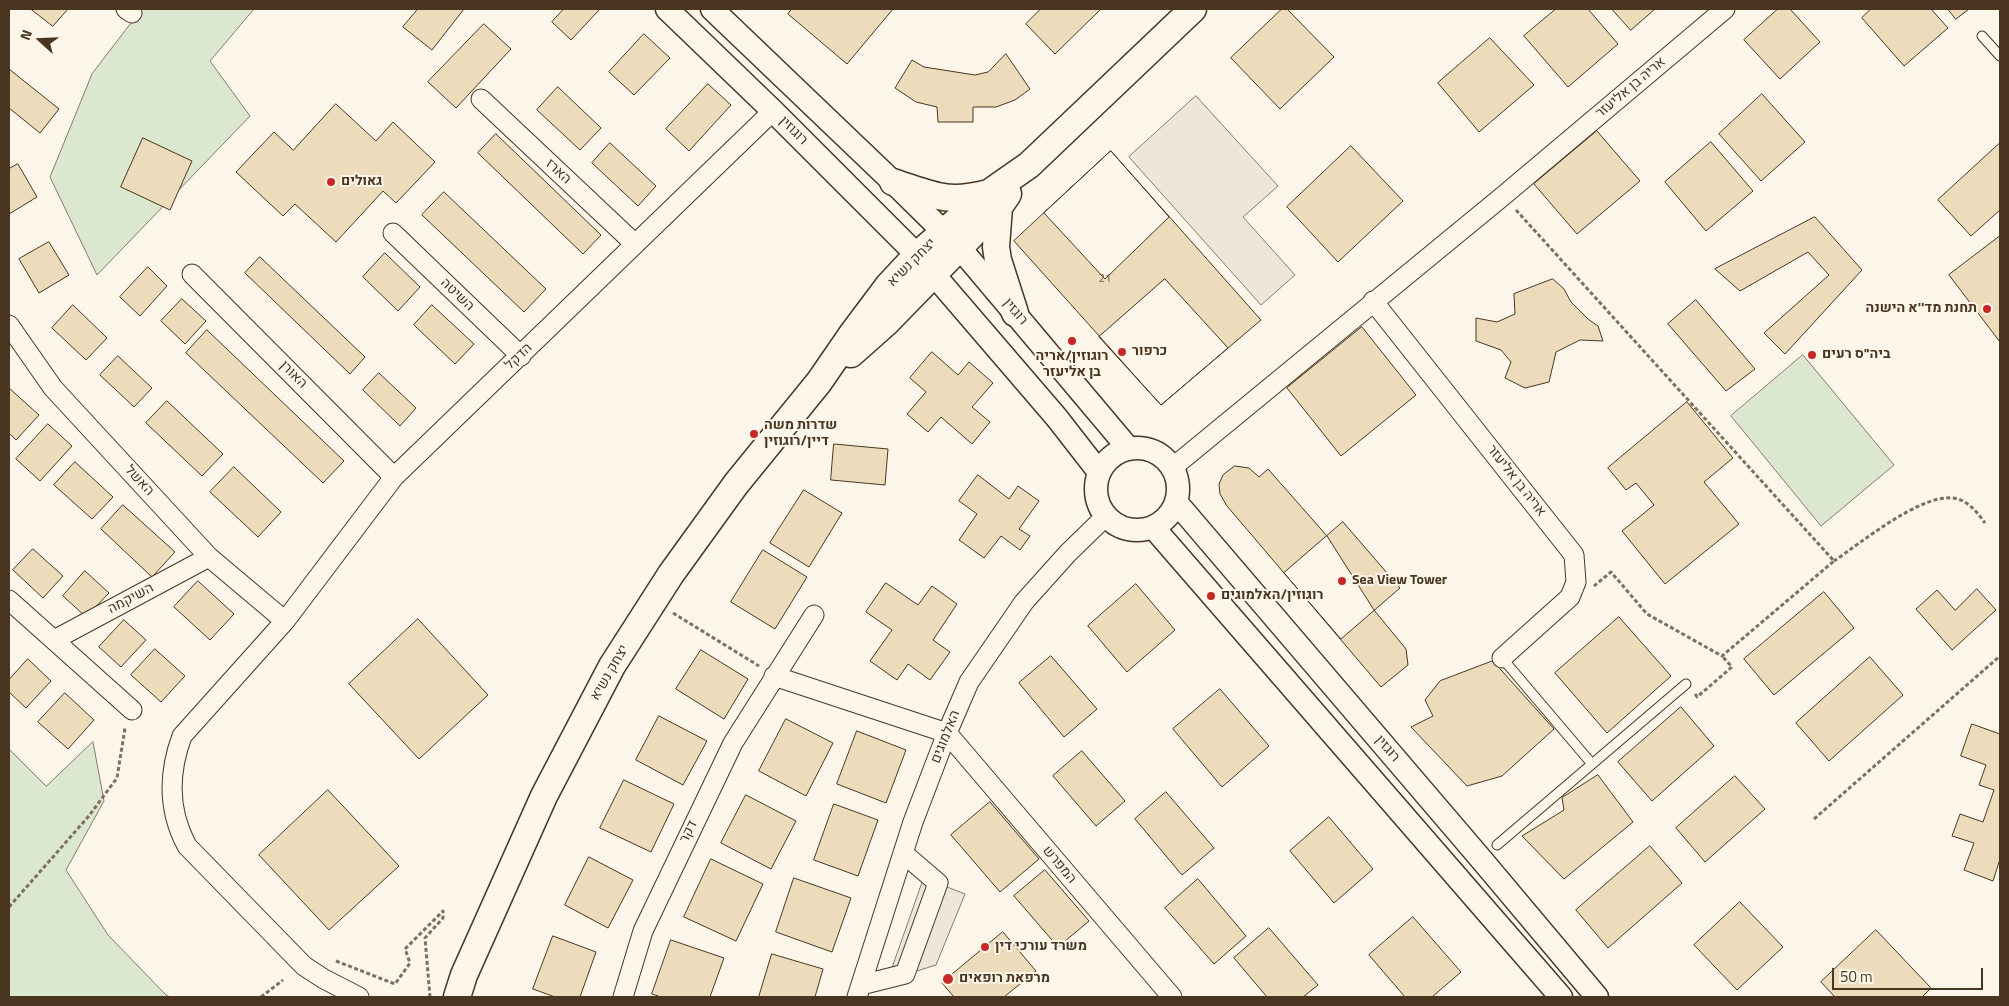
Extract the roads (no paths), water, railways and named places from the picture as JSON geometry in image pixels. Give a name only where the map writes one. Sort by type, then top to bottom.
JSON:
[{"type":"main road","name":"יצחק נשיא","points":[[457,997],[464,975],[544,796],[612,666],[654,601],[736,484],[819,382],[887,322],[925,264],[1193,9]]},
{"type":"main road","points":[[893,182],[938,197],[994,200],[996,247],[1016,313]]},
{"type":"street","name":"רוגוזין","points":[[667,9],[774,111],[925,264]]},
{"type":"street","points":[[712,9],[893,182]]},
{"type":"street","name":"אריה בן אליעזר","points":[[1172,468],[1503,196],[1725,9]]},
{"type":"street","name":"הארז","points":[[481,99],[635,244]]},
{"type":"street","name":"הדקל","points":[[359,997],[324,979],[290,953],[187,846],[179,831],[173,810],[173,769],[176,752],[182,736],[285,621],[394,476],[774,111]]},
{"type":"street","name":"רוגזין","points":[[893,182],[951,240],[1016,313],[1129,449]]},
{"type":"street","name":"השיטה","points":[[393,233],[521,356]]},
{"type":"street","points":[[925,264],[1057,418],[1099,472]]},
{"type":"street","name":"האורן","points":[[192,274],[394,476]]},
{"type":"street","name":"אריה בן אליעזר","points":[[1374,301],[1574,555],[1576,582],[1570,597],[1502,658]]},
{"type":"street","name":"האשל","points":[[9,325],[53,388],[209,557],[285,621]]},
{"type":"street","points":[[1142,448],[1164,458],[1172,468],[1178,491],[1176,502],[1167,517],[1153,527],[1141,530],[1128,530],[1116,525],[1106,516],[1096,495],[1096,483],[1099,472],[1112,457],[1129,449],[1142,448]]},
{"type":"street","name":"רוגזין","points":[[1176,502],[1482,859],[1597,997]]},
{"type":"street","name":"האלמוגים","points":[[859,991],[903,853],[947,733],[969,682],[1024,602],[1068,553],[1106,516]]},
{"type":"street","points":[[1153,527],[1561,997]]},
{"type":"street","name":"השיקמה","points":[[54,640],[209,557]]},
{"type":"street","points":[[9,600],[132,710]]},
{"type":"street","name":"דקר","points":[[624,997],[643,930],[688,833],[733,743],[814,615]]},
{"type":"street","points":[[774,676],[947,733]]},
{"type":"street","name":"המפרש","points":[[947,733],[1172,997]]},
{"type":"street","points":[[859,991],[906,974],[938,883],[903,853]]},
{"type":"lane","points":[[1982,36],[2000,56]]},
{"type":"lane","points":[[1502,658],[1592,764]]},
{"type":"lane","points":[[1497,845],[1686,684]]},
{"type":"place","name":"גאולים","points":[[331,182]]},
{"type":"place","name":"תחנת מד''א הישנה","points":[[1987,309]]},
{"type":"place","name":"רוגוזין/אריה בן אליעזר","points":[[1072,341]]},
{"type":"place","name":"כרפור","points":[[1122,352]]},
{"type":"place","name":"ביה\"ס רעים","points":[[1812,355]]},
{"type":"place","name":"שדרות משה דיין/רוגוזין","points":[[754,434]]},
{"type":"place","name":"Sea View Tower","points":[[1342,581]]},
{"type":"place","name":"רוגוזין/האלמוגים","points":[[1211,596]]},
{"type":"place","name":"משרד עורכי דין","points":[[985,947]]},
{"type":"place","name":"מרפאת רופאים","points":[[948,979]]}]
